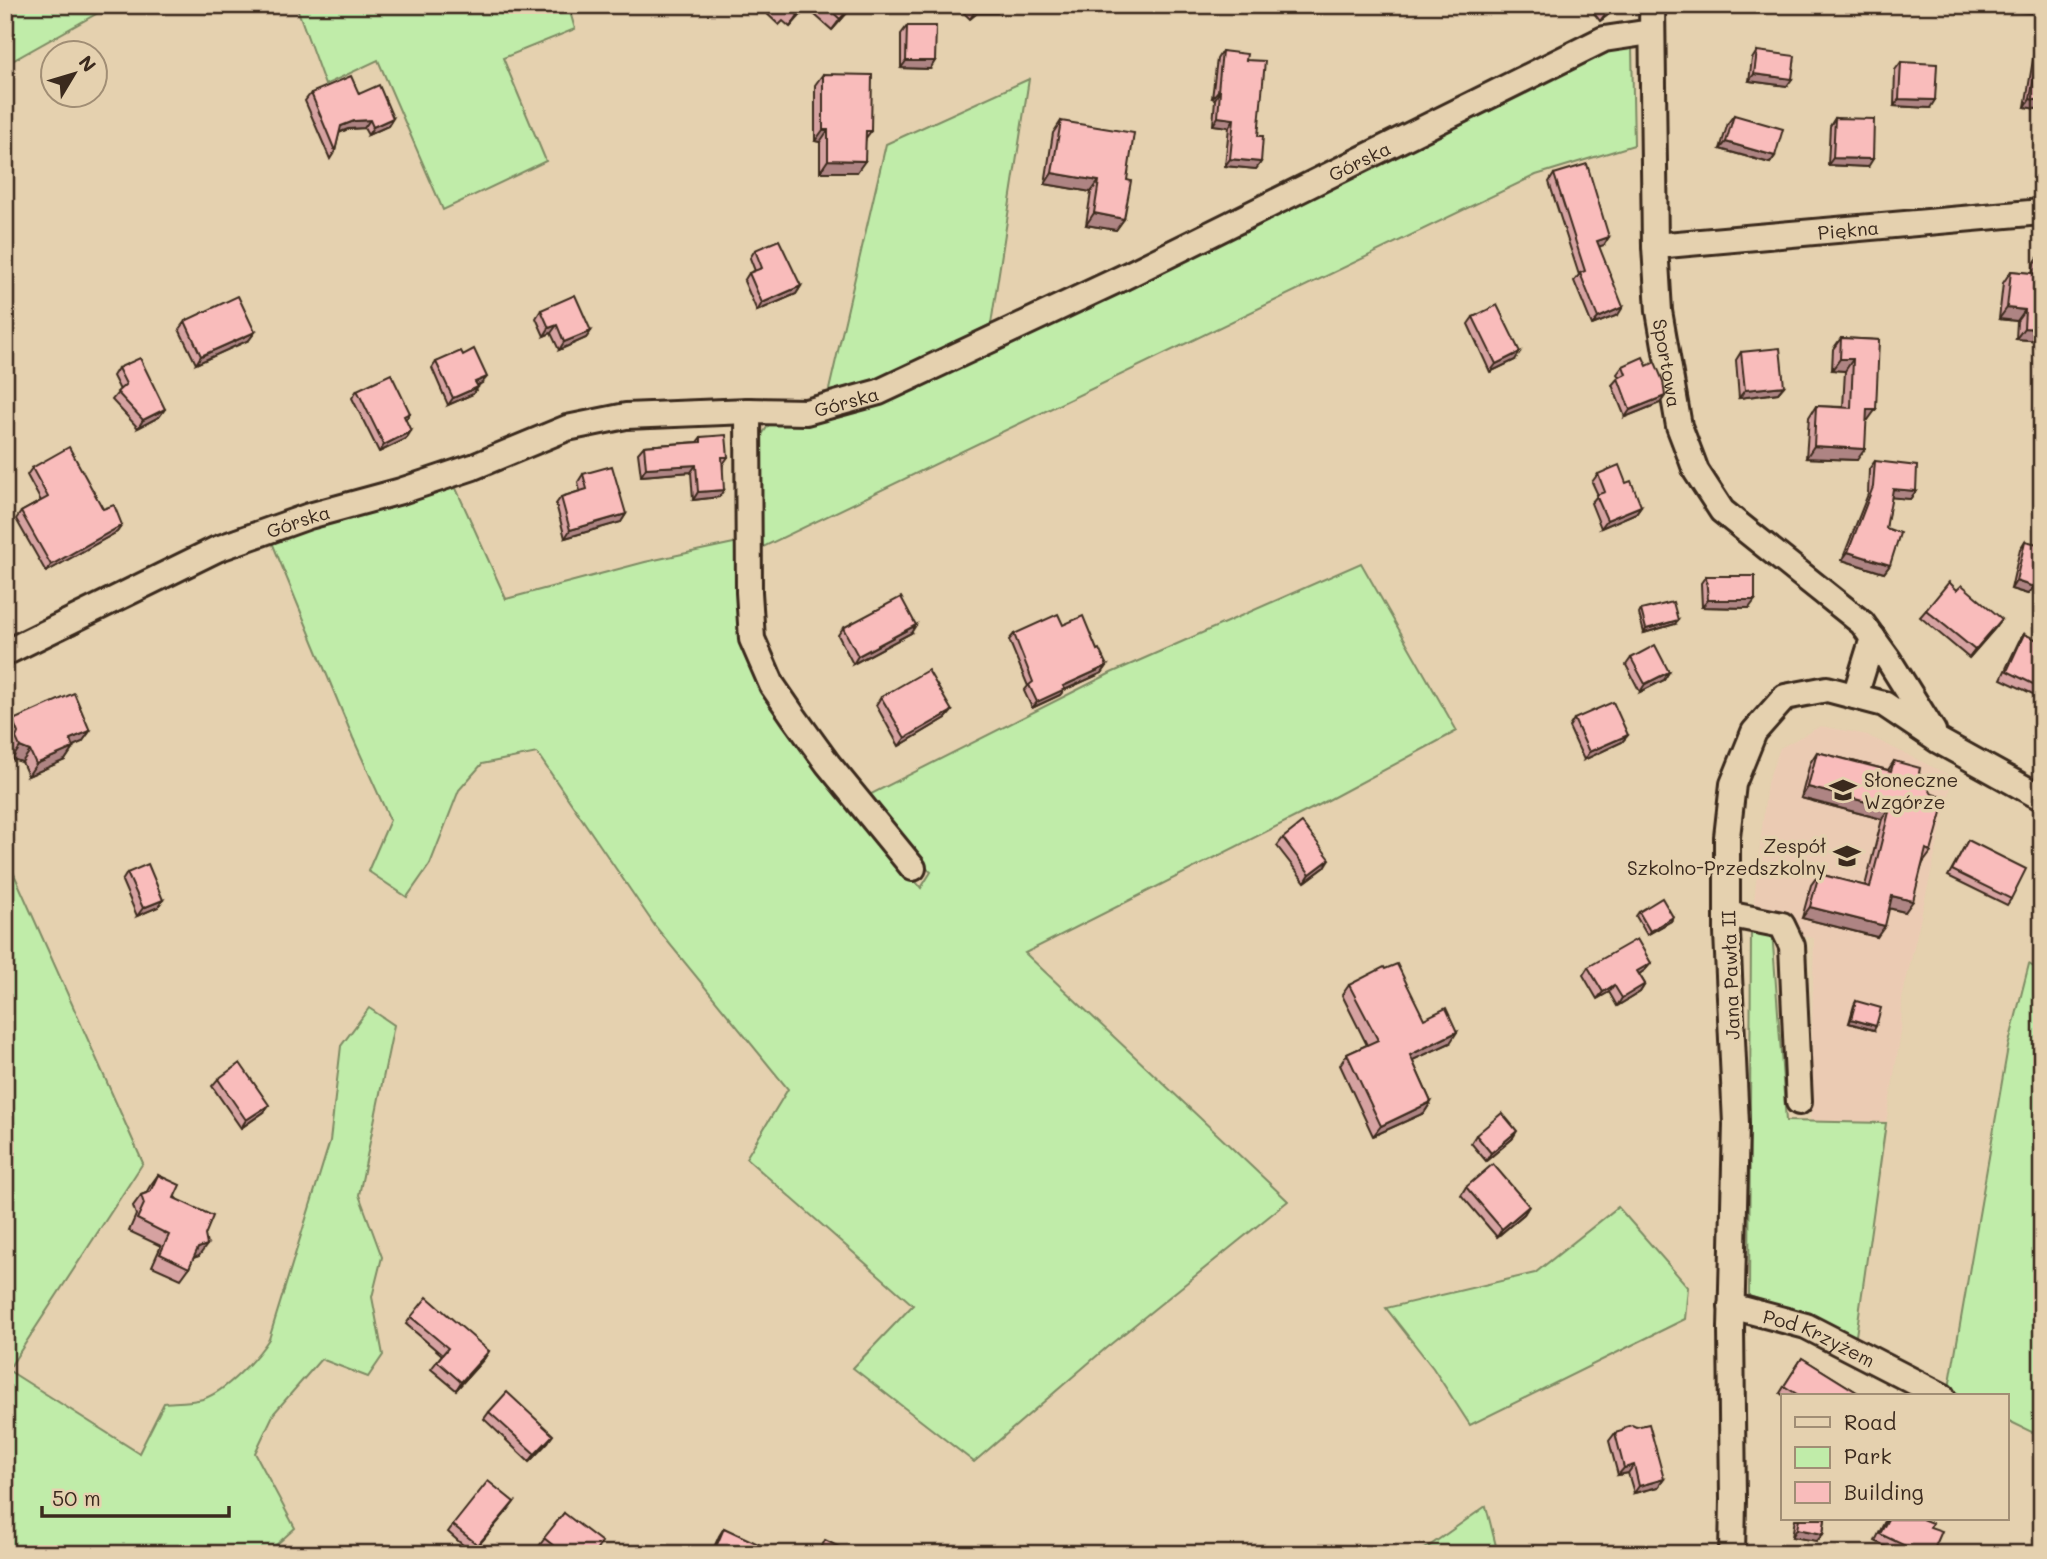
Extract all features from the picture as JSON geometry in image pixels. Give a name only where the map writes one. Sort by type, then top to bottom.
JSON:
[{"type":"street","name":"Sportowa","points":[[1652,5],[1655,246],[1659,311],[1677,413],[1696,471],[1722,511],[1862,623],[1939,741]]},
{"type":"street","name":"Górska","points":[[5,653],[217,549],[309,516],[401,491],[473,467],[567,428],[626,416],[748,411],[806,412],[879,392],[1124,277],[1604,39],[1651,32]]},
{"type":"street","name":"Piękna","points":[[1655,246],[2042,212]]},
{"type":"street","points":[[748,411],[749,592],[752,639],[772,685],[794,717],[828,764],[913,868]]},
{"type":"street","points":[[1855,696],[1873,638]]},
{"type":"street","name":"Jana Pawła II","points":[[1732,1554],[1731,1306],[1736,1124],[1727,914],[1727,837],[1733,784],[1755,732],[1785,697],[1827,689],[1884,704],[1939,741],[2042,798]]},
{"type":"street","points":[[1727,914],[1783,925],[1792,946],[1799,1102]]},
{"type":"street","name":"Pod Krzyżem","points":[[1731,1306],[1807,1326],[1938,1394]]},
{"type":"shaded area","name":"Zespół Szkolno-Przedszkolny","points":[[1821,726],[1867,735],[1953,777],[1902,999],[1901,1032],[1886,1123],[1810,1122],[1814,938],[1751,929],[1767,783],[1780,748]]},
{"type":"green space","points":[[5,5],[112,5],[53,38],[38,38],[38,46],[5,65]]},
{"type":"green space","points":[[296,5],[568,5],[575,29],[503,58],[546,161],[443,210],[378,60],[325,85]]},
{"type":"green space","points":[[1610,46],[1632,47],[1634,145],[1536,175],[759,549],[759,439],[770,423],[824,420],[887,401]]},
{"type":"green space","points":[[1029,79],[991,324],[899,372],[828,394],[886,144]]},
{"type":"green space","points":[[454,484],[506,599],[645,562],[743,541],[748,656],[837,788],[921,888],[931,872],[920,863],[869,795],[1111,673],[1361,563],[1457,731],[1319,805],[1025,953],[1288,1201],[1106,1348],[974,1462],[853,1368],[913,1305],[746,1158],[788,1089],[655,926],[537,753],[482,764],[459,790],[430,864],[407,897],[368,871],[390,820],[271,540]]},
{"type":"green space","points":[[5,854],[143,1163],[8,1370],[139,1453],[164,1403],[198,1400],[212,1395],[240,1374],[269,1339],[330,1141],[341,1046],[369,1008],[394,1025],[359,1195],[382,1257],[372,1297],[383,1355],[368,1377],[321,1359],[274,1413],[255,1453],[295,1528],[266,1554],[5,1554]]},
{"type":"green space","points":[[1751,929],[1772,931],[1786,1121],[1886,1123],[1855,1343],[1798,1313],[1749,1296]]},
{"type":"green space","points":[[2029,964],[2042,972],[2042,1437],[2008,1420],[2008,1394],[1960,1394],[1949,1388],[2008,1047]]},
{"type":"green space","points":[[1618,1207],[1688,1287],[1685,1319],[1470,1425],[1433,1368],[1386,1308],[1535,1273]]},
{"type":"green space","points":[[1486,1506],[1498,1554],[1418,1554]]},
{"type":"building","points":[[778,5],[807,5],[798,15],[791,9],[787,13]]},
{"type":"building","points":[[825,5],[852,5],[840,19]]},
{"type":"building","points":[[969,5],[982,5],[975,11]]},
{"type":"building","points":[[907,26],[936,26],[935,61],[906,61]]},
{"type":"building","points":[[2042,40],[2042,101],[2030,99]]},
{"type":"building","points":[[1222,51],[1247,54],[1246,60],[1265,61],[1258,136],[1263,136],[1261,162],[1230,159],[1234,119],[1218,117]]},
{"type":"building","points":[[1757,51],[1795,56],[1792,79],[1754,74]]},
{"type":"building","points":[[1901,62],[1937,64],[1935,100],[1899,99]]},
{"type":"building","points":[[823,74],[872,75],[871,131],[866,131],[865,161],[828,160],[828,130],[823,130]]},
{"type":"building","points":[[351,76],[359,94],[379,85],[393,118],[373,127],[370,120],[354,121],[341,126],[335,151],[311,93]]},
{"type":"building","points":[[1734,115],[1783,129],[1775,156],[1726,142]]},
{"type":"building","points":[[1835,118],[1874,119],[1873,159],[1833,158]]},
{"type":"building","points":[[1061,121],[1134,133],[1127,180],[1131,181],[1124,219],[1094,213],[1099,181],[1052,173]]},
{"type":"building","points":[[1587,164],[1609,237],[1597,241],[1623,307],[1598,318],[1580,273],[1585,271],[1554,174]]},
{"type":"building","points":[[779,240],[801,286],[762,303],[749,273],[762,268],[755,250]]},
{"type":"building","points":[[2042,253],[2042,329],[2024,328],[2025,310],[2007,308],[2011,271],[2040,274]]},
{"type":"building","points":[[575,295],[591,331],[564,342],[557,325],[549,328],[541,310]]},
{"type":"building","points":[[238,296],[255,332],[201,356],[185,321]]},
{"type":"building","points":[[1497,305],[1520,352],[1496,364],[1473,317]]},
{"type":"building","points":[[1841,338],[1879,340],[1876,409],[1867,409],[1865,449],[1814,446],[1816,406],[1851,408],[1853,359],[1840,359]]},
{"type":"building","points":[[1780,348],[1784,386],[1745,390],[1741,352]]},
{"type":"building","points":[[474,349],[487,377],[475,382],[478,387],[453,398],[436,362],[461,351],[463,355]]},
{"type":"building","points":[[1643,357],[1647,366],[1655,362],[1663,381],[1665,396],[1630,410],[1618,378],[1626,374],[1623,366]]},
{"type":"building","points":[[140,358],[165,409],[143,420],[117,392],[126,384],[118,368]]},
{"type":"building","points":[[391,374],[410,413],[404,416],[411,431],[384,445],[357,390]]},
{"type":"building","points":[[726,435],[728,457],[722,457],[724,490],[698,492],[696,465],[646,468],[644,446],[701,442],[701,437]]},
{"type":"building","points":[[69,447],[103,509],[114,505],[122,525],[51,565],[21,512],[48,497],[32,468]]},
{"type":"building","points":[[1875,461],[1917,466],[1916,491],[1893,489],[1886,528],[1900,533],[1890,565],[1848,552],[1873,487]]},
{"type":"building","points":[[1619,465],[1626,483],[1631,481],[1641,506],[1607,520],[1596,495],[1605,492],[1598,474]]},
{"type":"building","points":[[612,466],[626,514],[570,530],[561,497],[587,489],[583,474]]},
{"type":"building","points":[[2025,541],[2042,545],[2034,587],[2016,581]]},
{"type":"building","points":[[1706,576],[1755,576],[1755,600],[1708,600]]},
{"type":"building","points":[[1949,582],[1957,590],[1962,585],[2002,619],[1975,650],[1926,610]]},
{"type":"building","points":[[901,597],[916,625],[858,656],[843,628]]},
{"type":"building","points":[[1673,602],[1678,620],[1646,629],[1641,610]]},
{"type":"building","points":[[1058,614],[1063,625],[1083,616],[1107,666],[1063,686],[1065,689],[1037,702],[1029,685],[1033,682],[1014,634]]},
{"type":"building","points":[[2024,634],[2042,642],[2041,688],[2007,671]]},
{"type":"building","points":[[1655,645],[1669,672],[1645,684],[1631,658]]},
{"type":"building","points":[[928,670],[952,711],[905,738],[881,697]]},
{"type":"building","points":[[74,693],[90,731],[70,739],[73,748],[36,764],[30,751],[20,747],[13,720]]},
{"type":"building","points":[[1613,702],[1628,735],[1589,752],[1574,719]]},
{"type":"building","points":[[1817,752],[1891,771],[1894,761],[1920,768],[1919,773],[1932,794],[1946,798],[1931,852],[1926,849],[1913,901],[1892,896],[1885,926],[1810,907],[1819,874],[1870,887],[1890,808],[1808,787]]},
{"type":"building","points":[[1302,823],[1330,859],[1310,874],[1283,838]]},
{"type":"building","points":[[1968,840],[2026,869],[2011,899],[1952,870]]},
{"type":"building","points":[[148,864],[163,900],[143,908],[127,873]]},
{"type":"building","points":[[1662,898],[1673,917],[1650,931],[1639,912]]},
{"type":"building","points":[[1637,939],[1651,963],[1637,971],[1645,984],[1622,998],[1614,985],[1603,992],[1588,967]]},
{"type":"building","points":[[1397,964],[1424,1019],[1446,1008],[1457,1032],[1410,1055],[1431,1102],[1381,1126],[1347,1054],[1378,1040],[1349,985],[1384,967],[1385,969]]},
{"type":"building","points":[[1856,1001],[1881,1008],[1876,1026],[1851,1019]]},
{"type":"building","points":[[240,1063],[269,1105],[246,1120],[218,1079]]},
{"type":"building","points":[[1502,1113],[1517,1131],[1491,1153],[1476,1135]]},
{"type":"building","points":[[1493,1164],[1529,1206],[1502,1229],[1466,1187]]},
{"type":"building","points":[[158,1175],[180,1185],[174,1198],[213,1216],[205,1235],[207,1245],[198,1248],[189,1268],[160,1254],[169,1235],[137,1219],[144,1204],[141,1195],[150,1192]]},
{"type":"building","points":[[427,1297],[489,1351],[461,1382],[437,1361],[448,1348],[411,1317]]},
{"type":"building","points":[[1802,1358],[1860,1394],[1797,1394],[1784,1386]]},
{"type":"building","points":[[507,1392],[553,1435],[535,1454],[489,1412]]},
{"type":"building","points":[[1649,1424],[1664,1479],[1639,1486],[1634,1465],[1624,1468],[1615,1433],[1632,1425],[1636,1427]]},
{"type":"building","points":[[488,1481],[514,1502],[478,1545],[453,1525]]},
{"type":"building","points":[[564,1513],[602,1542],[594,1554],[564,1554],[544,1538]]},
{"type":"building","points":[[1799,1520],[1825,1520],[1823,1534],[1797,1529]]},
{"type":"building","points":[[1887,1520],[1924,1520],[1932,1523],[1930,1527],[1942,1531],[1932,1554],[1919,1550],[1918,1552],[1880,1534]]},
{"type":"building","points":[[724,1528],[767,1548],[765,1554],[713,1554]]},
{"type":"building","points":[[825,1540],[853,1554],[818,1554]]},
{"type":"place","name":"Słoneczne Wzgórze","points":[[1843,790]]},
{"type":"place","name":"Zespół Szkolno-Przedszkolny","points":[[1847,856]]}]
